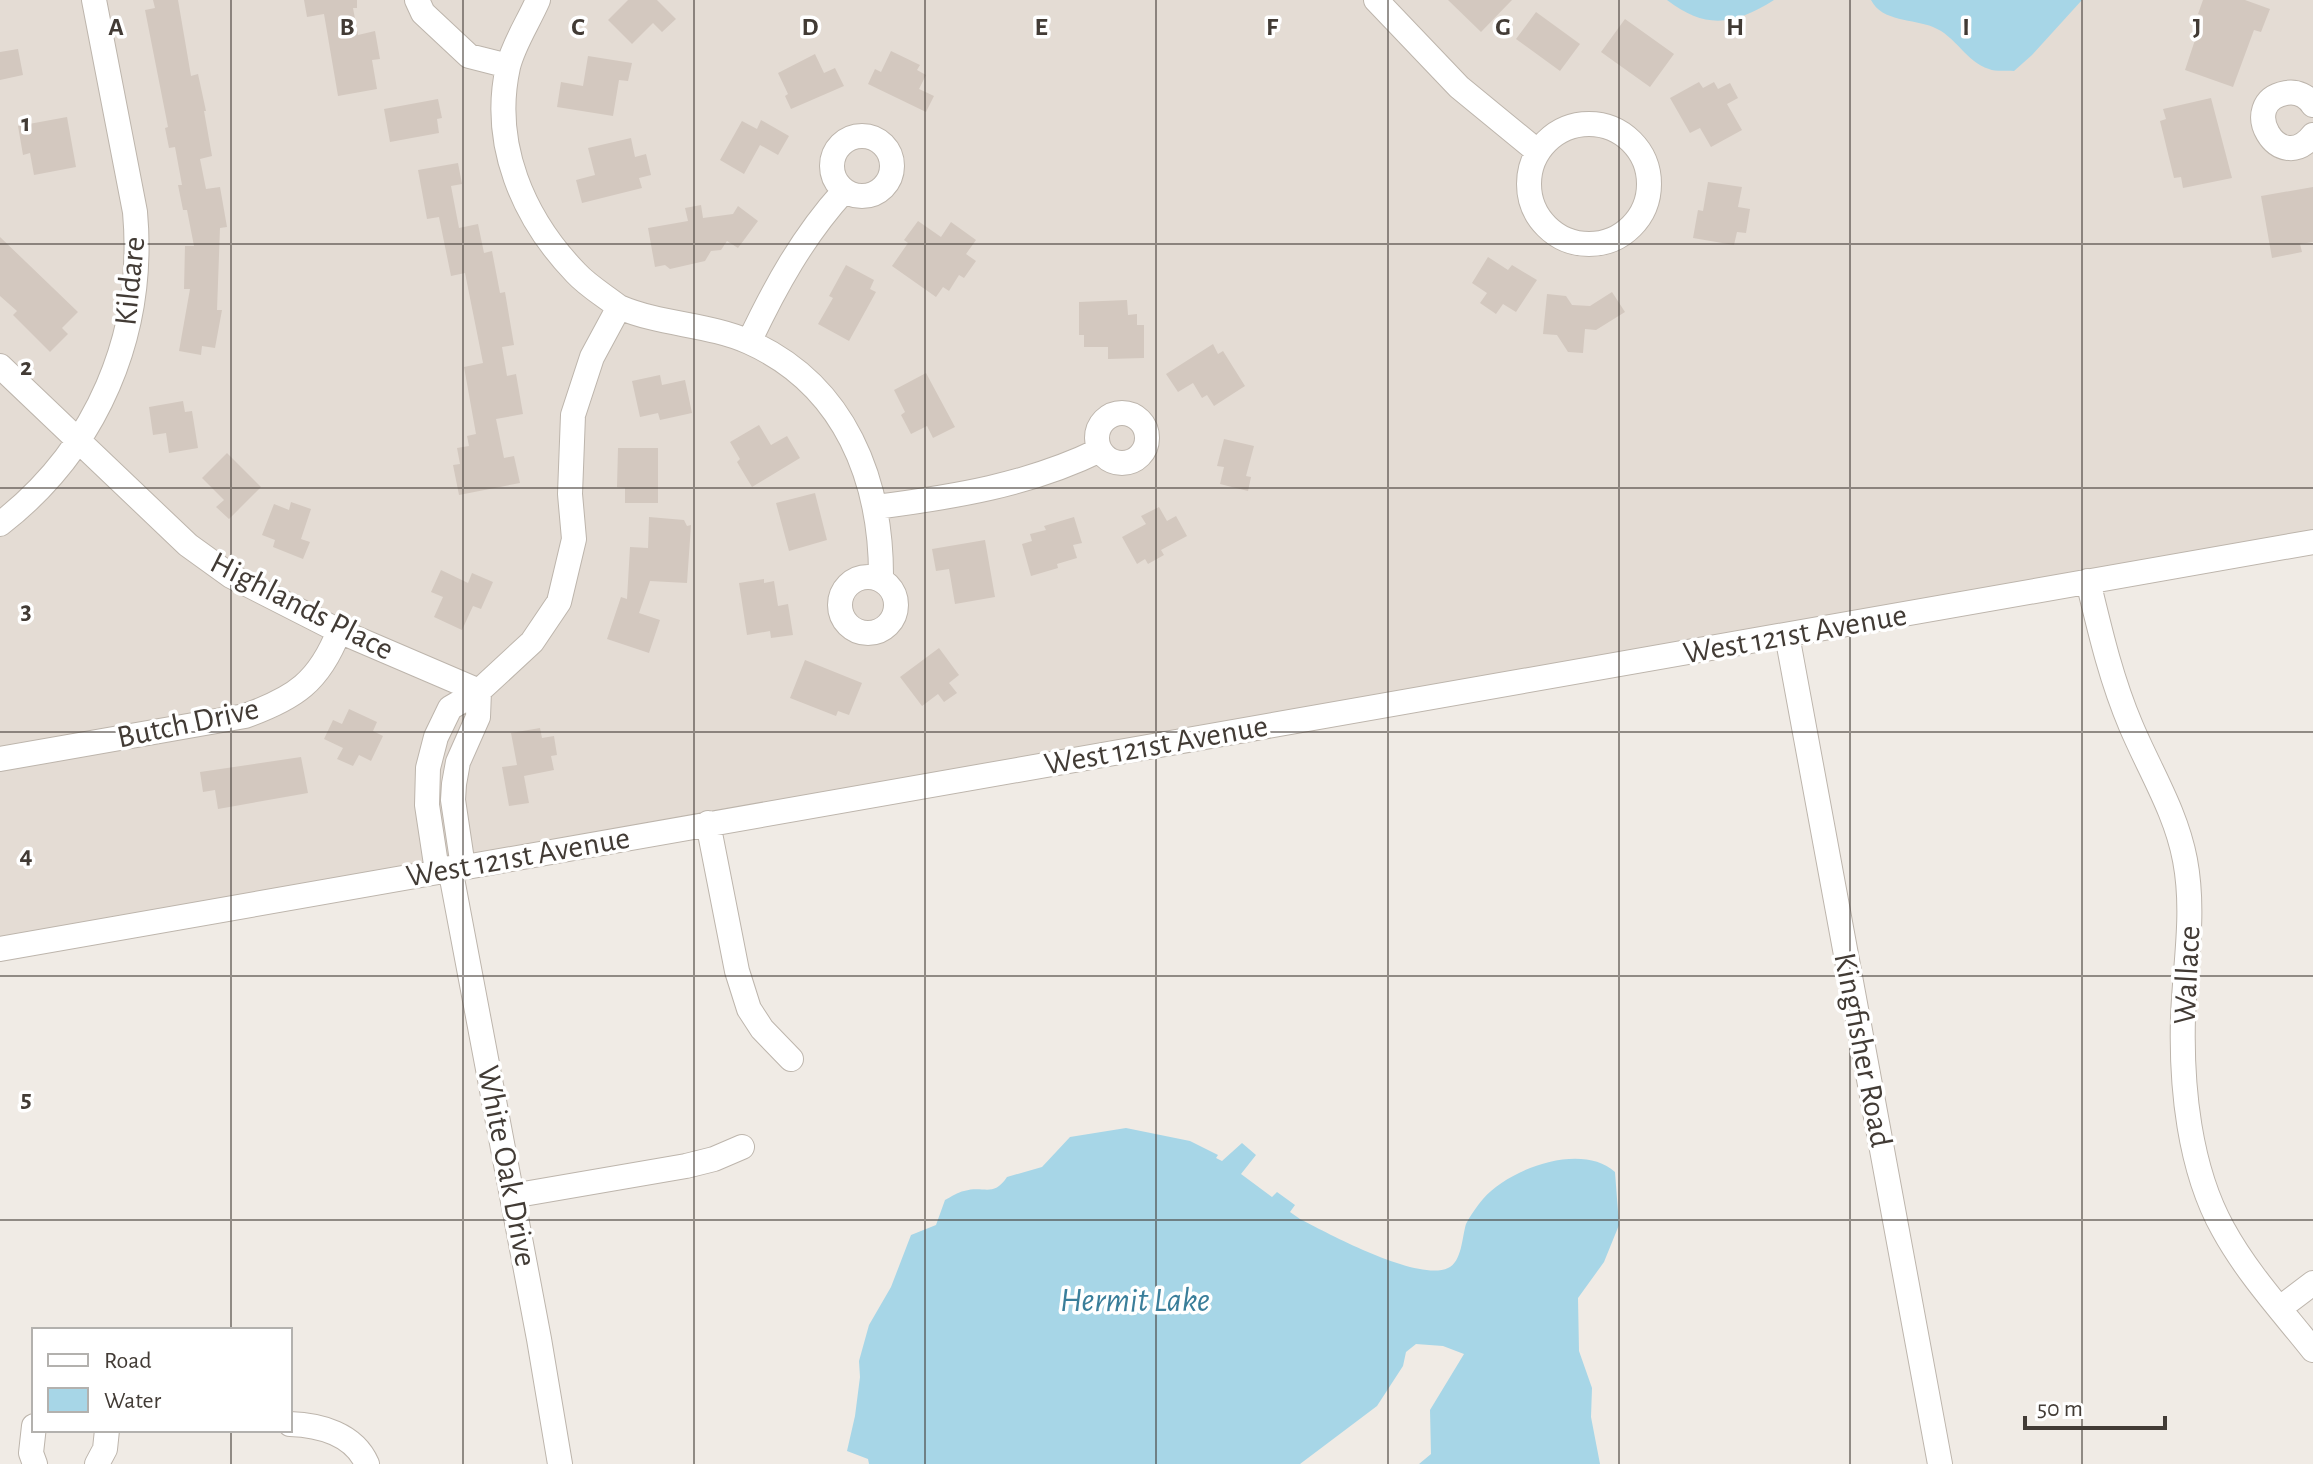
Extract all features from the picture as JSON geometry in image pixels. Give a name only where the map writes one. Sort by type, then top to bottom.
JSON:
[{"type":"street","name":"Kildare","points":[[0,524],[36,494],[80,441],[128,330],[138,243],[135,212],[94,0]]},
{"type":"street","points":[[417,0],[423,13],[469,56],[508,66]]},
{"type":"street","points":[[538,0],[508,66],[503,127],[515,183],[542,232],[577,275],[619,307],[652,320],[749,342],[791,368],[818,392],[840,418],[862,461],[876,507],[881,580]]},
{"type":"street","points":[[1376,0],[1459,87],[1537,151]]},
{"type":"street","points":[[2313,73],[2308,100],[2284,93],[2268,103],[2263,121],[2270,138],[2285,147],[2302,145],[2313,135]]},
{"type":"street","points":[[1589,123],[1609,126],[1626,136],[1640,151],[1648,169],[1650,189],[1644,209],[1633,226],[1617,238],[1598,244],[1578,243],[1560,237],[1544,225],[1533,208],[1528,189],[1530,169],[1537,151],[1551,136],[1569,126],[1589,123]]},
{"type":"street","points":[[749,342],[774,289],[819,219],[844,191]]},
{"type":"street","points":[[479,691],[532,642],[559,602],[574,539],[570,494],[573,415],[592,357],[619,307]]},
{"type":"street","name":"Highlands Place","points":[[0,366],[188,545],[231,576],[339,631],[479,691]]},
{"type":"street","points":[[876,507],[1000,487],[1100,450]]},
{"type":"street","name":"West 121st Avenue","points":[[0,949],[2313,542]]},
{"type":"street","name":"Wallace","points":[[2088,581],[2112,679],[2180,835],[2191,920],[2183,1054],[2191,1130],[2208,1195],[2222,1228],[2252,1273],[2313,1350]]},
{"type":"street","name":"Butch Drive","points":[[0,759],[245,716],[281,703],[304,686],[329,656],[339,631]]},
{"type":"street","name":"Kingfisher Road","points":[[1787,635],[1940,1464]]},
{"type":"street","name":"White Oak Drive","points":[[479,691],[478,717],[458,762],[454,784],[450,869],[560,1464]]},
{"type":"street","points":[[708,823],[737,971],[749,1009],[762,1029],[791,1059]]},
{"type":"street","points":[[512,1196],[686,1166],[742,1147]]},
{"type":"street","points":[[2280,1308],[2313,1283]]},
{"type":"street","points":[[292,1424],[305,1424],[348,1439],[367,1464]]},
{"type":"street","points":[[33,1432],[31,1453],[35,1464]]},
{"type":"street","points":[[97,1464],[105,1449],[107,1432]]},
{"type":"shaded area","points":[[0,0],[2313,0],[2313,532],[0,940]]},
{"type":"water","points":[[1667,0],[1774,0],[1746,15],[1720,21],[1695,16]]},
{"type":"water","points":[[1871,0],[2082,0],[2014,71],[1981,66],[1941,31],[1890,16]]},
{"type":"water","name":"Hermit Lake","points":[[1126,1128],[1190,1141],[1218,1155],[1216,1158],[1222,1161],[1242,1143],[1256,1155],[1241,1174],[1272,1197],[1277,1192],[1295,1205],[1290,1212],[1300,1219],[1396,1263],[1434,1271],[1453,1265],[1472,1214],[1483,1199],[1510,1177],[1566,1159],[1601,1163],[1615,1172],[1619,1225],[1604,1262],[1578,1298],[1579,1351],[1592,1388],[1591,1417],[1600,1464],[1419,1464],[1431,1454],[1430,1410],[1464,1354],[1443,1346],[1416,1344],[1406,1352],[1403,1366],[1377,1406],[1300,1464],[869,1464],[868,1459],[847,1451],[855,1416],[859,1361],[869,1325],[891,1287],[911,1235],[936,1225],[945,1200],[957,1193],[993,1189],[1007,1177],[1042,1167],[1070,1137]]},
{"type":"building","points":[[153,0],[178,0],[191,76],[198,74],[206,111],[212,156],[200,159],[206,189],[220,187],[227,227],[220,228],[217,310],[222,310],[215,348],[202,346],[201,355],[179,351],[190,289],[184,289],[185,246],[194,246],[178,185],[182,185],[175,147],[169,148],[165,128],[168,127],[145,10],[155,8]]},
{"type":"building","points":[[304,0],[357,0],[357,8],[353,8],[358,35],[375,31],[380,59],[372,60],[377,89],[338,96],[324,14],[307,17]]},
{"type":"building","points":[[628,0],[657,0],[676,19],[662,32],[653,23],[632,44],[608,20]]},
{"type":"building","points":[[1448,0],[1512,0],[1481,32]]},
{"type":"building","points":[[2203,0],[2245,0],[2270,9],[2261,32],[2254,30],[2233,87],[2185,70],[2203,16],[2198,14]]},
{"type":"building","points":[[1536,12],[1580,44],[1560,71],[1516,39]]},
{"type":"building","points":[[1625,19],[1674,54],[1650,87],[1601,52]]},
{"type":"building","points":[[18,49],[23,75],[0,80],[0,52]]},
{"type":"building","points":[[891,51],[920,65],[917,70],[926,75],[919,89],[934,96],[926,112],[868,84],[875,69],[881,72]]},
{"type":"building","points":[[815,54],[824,73],[835,68],[844,86],[791,109],[778,73]]},
{"type":"building","points":[[588,56],[632,63],[628,81],[619,80],[613,116],[557,107],[561,82],[583,86]]},
{"type":"building","points":[[1699,82],[1703,88],[1714,82],[1718,89],[1730,83],[1738,98],[1727,104],[1742,130],[1711,147],[1700,128],[1690,133],[1670,98]]},
{"type":"building","points":[[2211,98],[2232,178],[2183,188],[2181,177],[2174,178],[2160,121],[2166,119],[2163,109]]},
{"type":"building","points":[[438,99],[442,118],[437,119],[439,133],[390,142],[384,109]]},
{"type":"building","points":[[67,117],[76,167],[34,175],[30,153],[23,155],[18,126]]},
{"type":"building","points":[[761,120],[789,136],[778,155],[760,145],[744,174],[720,160],[742,121],[757,129]]},
{"type":"building","points":[[631,138],[635,157],[646,154],[651,175],[639,178],[642,188],[582,203],[576,180],[595,175],[588,148]]},
{"type":"building","points":[[458,163],[462,184],[451,186],[459,228],[478,224],[484,253],[492,251],[500,293],[505,292],[514,345],[502,347],[507,376],[516,374],[523,414],[496,419],[504,458],[514,456],[520,483],[459,495],[453,465],[460,464],[457,448],[469,446],[467,436],[476,434],[464,367],[483,363],[465,273],[451,276],[439,217],[427,219],[418,170]]},
{"type":"building","points":[[1708,182],[1742,187],[1738,207],[1750,209],[1746,233],[1737,232],[1734,245],[1693,238],[1698,210],[1703,211]]},
{"type":"building","points":[[2313,187],[2313,242],[2300,244],[2302,252],[2272,258],[2261,196]]},
{"type":"building","points":[[701,205],[703,218],[733,214],[738,206],[758,221],[738,248],[727,241],[721,250],[711,251],[705,261],[670,269],[665,265],[655,267],[648,228],[688,221],[685,208]]},
{"type":"building","points":[[918,221],[941,237],[951,222],[976,240],[966,254],[976,261],[964,278],[959,275],[949,291],[943,287],[936,297],[892,266],[908,243],[904,240]]},
{"type":"building","points":[[0,237],[78,312],[62,328],[68,334],[50,352],[13,315],[17,311],[0,296]]},
{"type":"building","points":[[1488,257],[1508,270],[1512,265],[1537,280],[1516,312],[1503,304],[1496,314],[1480,303],[1487,293],[1472,283]]},
{"type":"building","points":[[846,265],[874,280],[870,289],[876,292],[849,341],[818,324],[833,298],[829,296]]},
{"type":"building","points":[[1612,292],[1625,312],[1596,330],[1585,329],[1583,353],[1568,352],[1557,335],[1543,334],[1547,294],[1566,296],[1572,305],[1590,306]]},
{"type":"building","points":[[1127,300],[1128,315],[1137,314],[1137,325],[1144,325],[1144,358],[1108,359],[1108,347],[1084,347],[1084,335],[1079,335],[1079,302]]},
{"type":"building","points":[[1213,344],[1218,354],[1223,351],[1245,386],[1214,406],[1207,395],[1202,398],[1193,383],[1178,392],[1166,374]]},
{"type":"building","points":[[926,373],[955,427],[933,438],[927,426],[911,434],[901,415],[905,412],[894,390]]},
{"type":"building","points":[[660,375],[662,385],[685,380],[692,413],[660,420],[658,413],[640,417],[632,381]]},
{"type":"building","points":[[183,401],[185,412],[192,411],[198,448],[169,453],[166,433],[153,435],[149,407]]},
{"type":"building","points":[[759,425],[771,445],[787,436],[800,458],[752,487],[737,462],[740,459],[730,442]]},
{"type":"building","points":[[1224,439],[1254,446],[1246,476],[1251,477],[1248,491],[1220,484],[1224,467],[1217,466]]},
{"type":"building","points":[[618,448],[658,448],[658,503],[625,503],[625,488],[617,487]]},
{"type":"building","points":[[227,453],[261,487],[229,519],[216,507],[224,500],[202,478]]},
{"type":"building","points":[[815,493],[827,540],[789,551],[776,503]]},
{"type":"building","points":[[291,502],[311,509],[301,539],[310,542],[303,559],[273,547],[275,540],[262,535],[274,504],[289,510]]},
{"type":"building","points":[[1159,507],[1167,521],[1176,516],[1187,536],[1161,550],[1164,555],[1148,564],[1145,559],[1137,564],[1122,537],[1146,524],[1141,516]]},
{"type":"building","points":[[649,517],[684,520],[687,526],[691,525],[687,583],[650,581],[639,613],[660,620],[649,653],[607,639],[621,597],[627,599],[630,547],[648,548]]},
{"type":"building","points":[[1074,517],[1082,543],[1073,545],[1077,558],[1031,576],[1022,544],[1032,541],[1030,534],[1046,530],[1044,526]]},
{"type":"building","points":[[985,540],[995,597],[955,604],[949,569],[936,571],[932,549]]},
{"type":"building","points":[[441,570],[468,583],[472,573],[493,582],[481,609],[473,606],[462,630],[434,617],[443,597],[431,592]]},
{"type":"building","points":[[764,579],[764,583],[774,581],[778,606],[788,604],[793,635],[771,638],[770,631],[747,635],[739,583]]},
{"type":"building","points":[[939,648],[959,675],[949,683],[957,693],[944,702],[938,694],[922,706],[900,677]]},
{"type":"building","points":[[805,660],[862,683],[849,715],[838,711],[836,716],[790,698]]},
{"type":"building","points":[[349,709],[377,722],[373,731],[383,736],[371,761],[359,755],[353,766],[337,759],[343,748],[324,739],[333,720],[342,724]]},
{"type":"building","points":[[540,728],[542,738],[554,736],[557,755],[551,756],[554,770],[524,776],[529,803],[509,806],[502,767],[517,765],[511,733]]},
{"type":"building","points":[[301,757],[308,793],[218,809],[215,790],[203,792],[200,772]]}]
